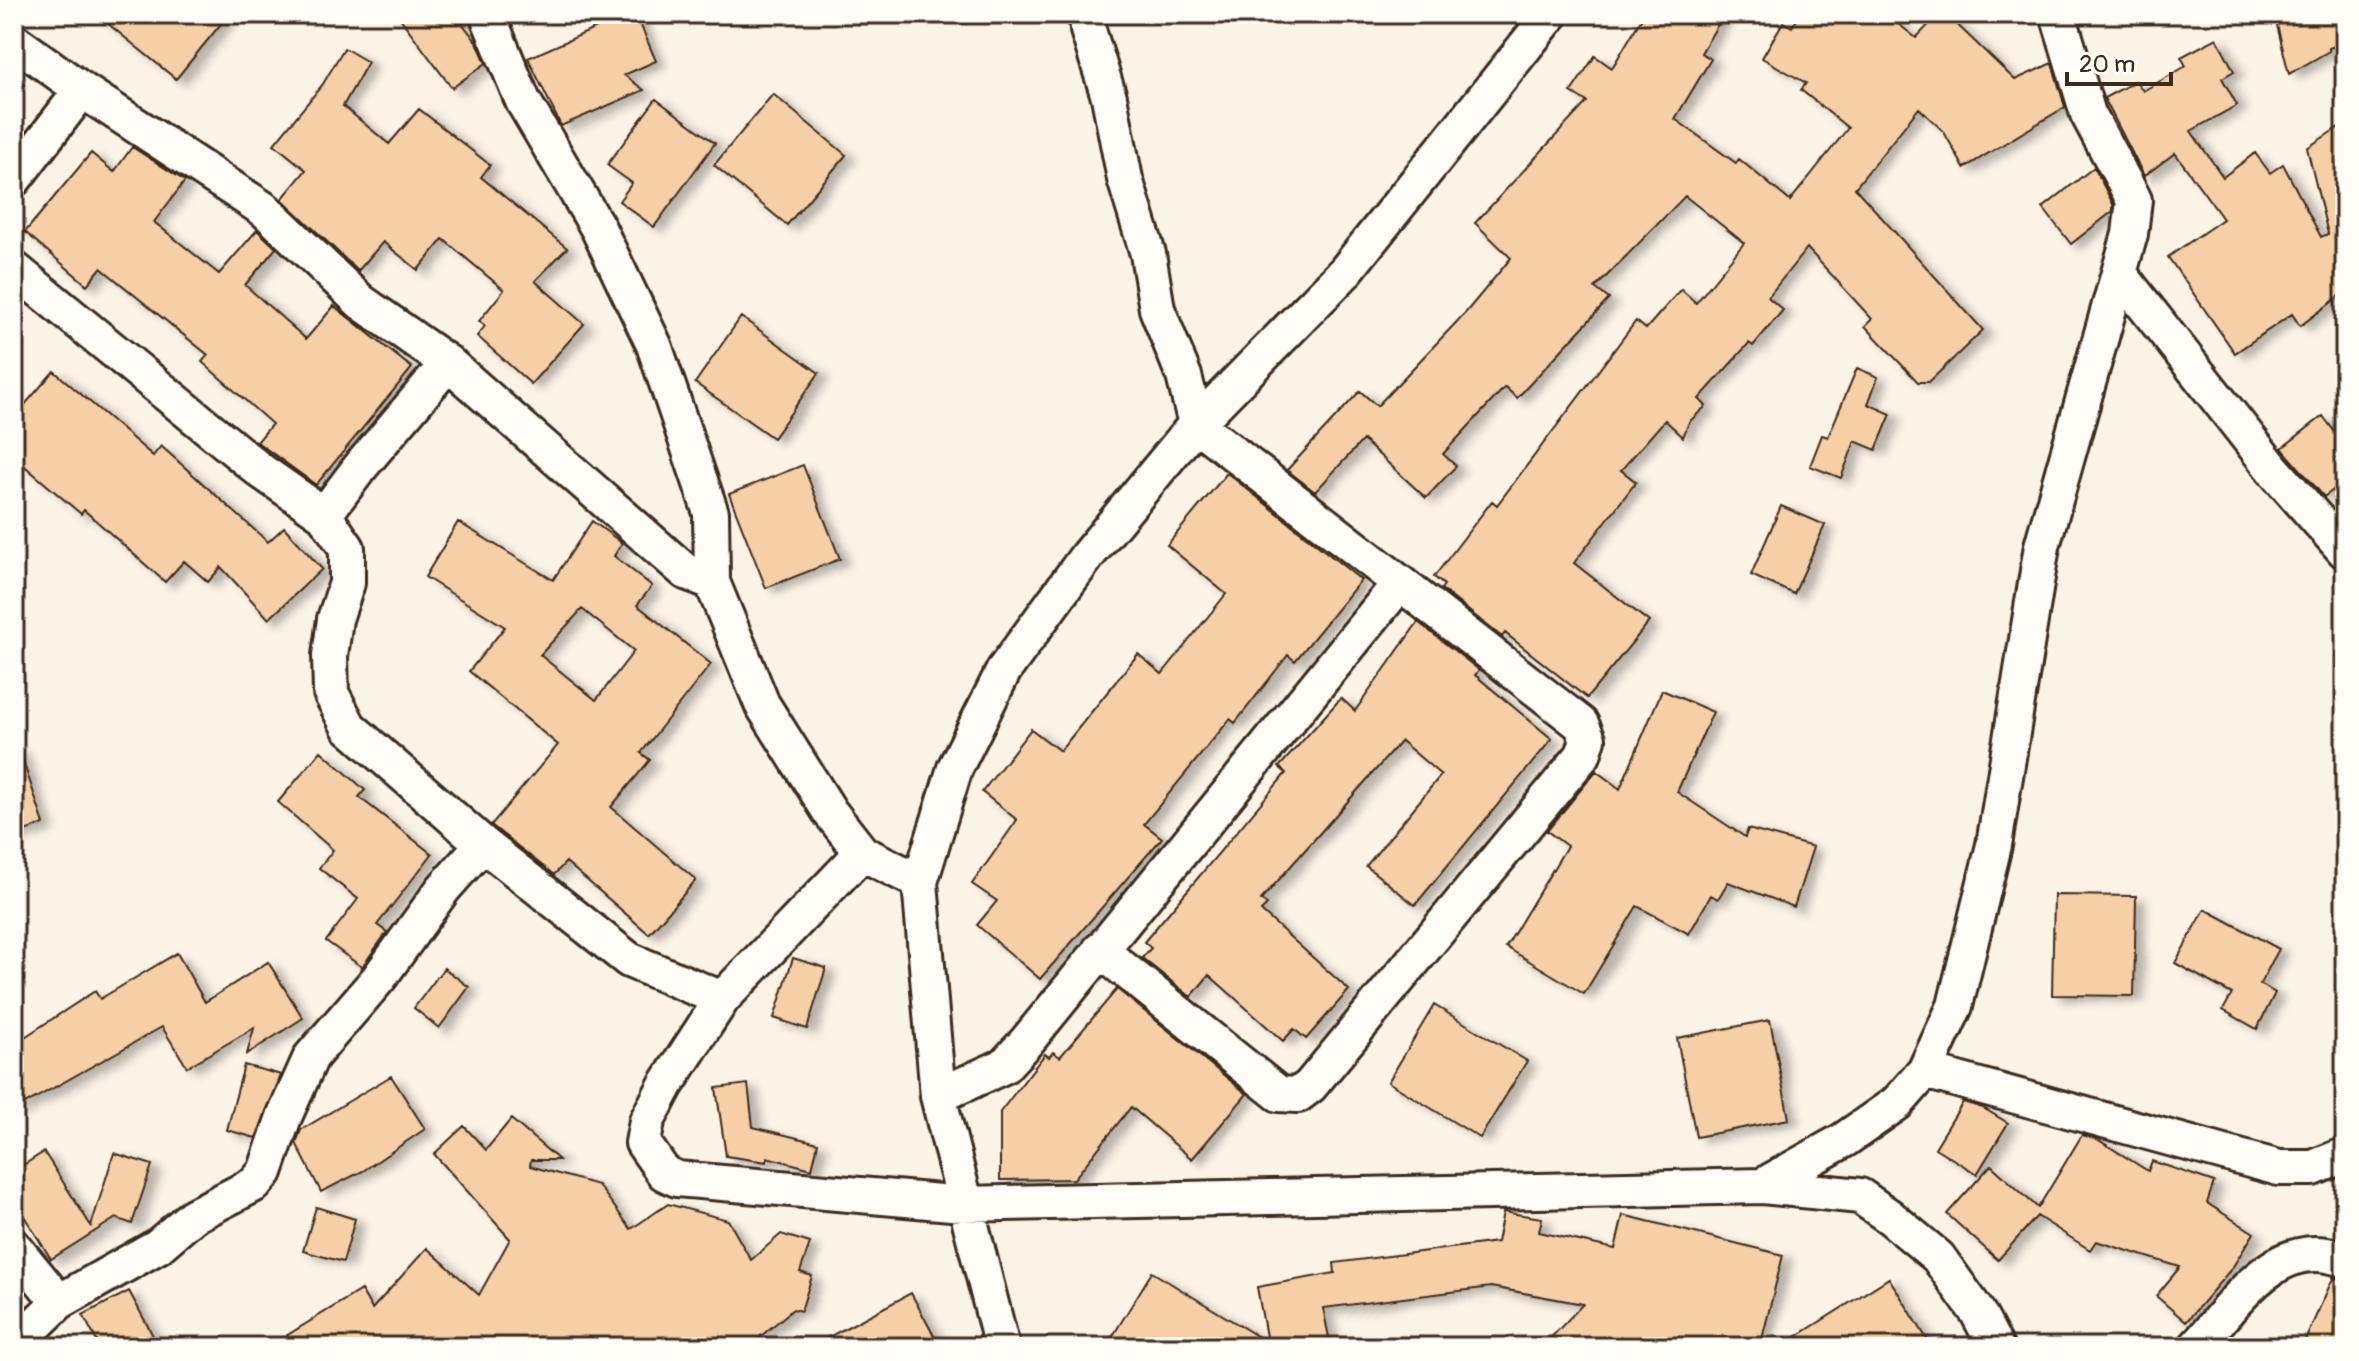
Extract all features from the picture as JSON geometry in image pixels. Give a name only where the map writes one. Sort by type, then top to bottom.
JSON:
[{"type":"street","points":[[487,14],[523,101],[598,228],[654,345],[711,513],[712,582],[762,704],[830,812],[862,853],[920,882]]},
{"type":"street","points":[[1087,14],[1088,30],[1109,97],[1125,179],[1148,254],[1157,309],[1184,376],[1196,424],[1581,724],[1588,739],[1583,755],[1310,1086],[1298,1095],[1279,1094],[1100,950]]},
{"type":"street","points":[[1002,1347],[963,1204],[938,1096],[920,882],[955,768],[1004,670],[1087,556],[1196,424],[1344,273],[1551,14]]},
{"type":"street","points":[[1762,1186],[1844,1140],[1897,1103],[1925,1071],[1955,1006],[1971,948],[1994,845],[2042,546],[2130,234],[2134,200],[2088,114],[2058,14]]},
{"type":"street","points":[[14,41],[82,90],[265,210],[361,302],[448,363],[686,572],[712,582]]},
{"type":"street","points":[[14,179],[82,90]]},
{"type":"street","points":[[14,269],[211,431],[324,515],[347,548],[347,583],[335,619],[330,656],[331,693],[349,727],[483,844],[629,960],[722,999]]},
{"type":"street","points":[[2119,273],[2272,468],[2345,551]]},
{"type":"street","points":[[324,515],[448,363]]},
{"type":"street","points":[[938,1096],[1004,1066],[1400,583]]},
{"type":"street","points":[[21,1347],[29,1331],[59,1302],[158,1246],[193,1216],[255,1184],[265,1172],[284,1117],[311,1057],[379,978],[443,889],[483,844]]},
{"type":"street","points":[[862,853],[722,999],[647,1121],[643,1143],[664,1173],[677,1179],[963,1204],[1762,1186],[1860,1196],[1938,1257],[1978,1313],[1996,1347]]},
{"type":"street","points":[[1925,1071],[2279,1168],[2313,1168],[2345,1155]]},
{"type":"street","points":[[14,1247],[59,1302]]},
{"type":"street","points":[[2196,1347],[2269,1267],[2297,1254],[2329,1254],[2345,1260]]},
{"type":"building","points":[[96,14],[229,14],[176,79]]},
{"type":"building","points":[[397,14],[455,14],[478,44],[486,63],[452,88]]},
{"type":"building","points":[[605,14],[636,14],[656,61],[624,75],[644,90],[561,126],[528,58],[608,23]]},
{"type":"building","points":[[1644,14],[1724,14],[1701,53],[1711,59],[1675,119],[1736,163],[1739,159],[1790,201],[1848,128],[1801,90],[1806,83],[1762,58],[1783,22],[1792,27],[1801,14],[1886,14],[1916,38],[1939,14],[1946,14],[2015,80],[2052,63],[2065,107],[1964,168],[1944,132],[1919,108],[1855,188],[1983,330],[1929,382],[1918,382],[1865,326],[1872,319],[1807,248],[1768,297],[1783,310],[1753,346],[1749,343],[1699,399],[1706,406],[1689,422],[1683,437],[1665,420],[1621,470],[1636,482],[1574,563],[1649,622],[1587,698],[1505,633],[1502,637],[1441,589],[1444,585],[1434,577],[1492,501],[1497,505],[1636,321],[1646,329],[1681,289],[1696,303],[1744,243],[1685,196],[1595,288],[1609,299],[1517,398],[1505,387],[1443,454],[1456,466],[1426,498],[1363,440],[1315,492],[1287,470],[1360,391],[1377,406],[1467,311],[1511,258],[1475,223],[1587,102],[1571,92],[1595,56],[1612,68]]},
{"type":"building","points":[[2294,14],[2345,14],[2345,43],[2329,48],[2329,51],[2289,74],[2276,21]]},
{"type":"building","points":[[2217,38],[2234,71],[2222,78],[2237,105],[2191,131],[2223,177],[2255,153],[2270,173],[2283,164],[2321,237],[2328,234],[2307,148],[2345,123],[2345,292],[2300,326],[2292,314],[2235,353],[2168,257],[2223,219],[2175,153],[2144,176],[2104,98],[2136,81],[2143,91],[2186,66],[2181,57]]},
{"type":"building","points":[[344,48],[368,62],[343,106],[389,144],[419,109],[490,165],[481,177],[567,248],[535,281],[584,324],[531,384],[477,336],[485,326],[479,321],[504,290],[443,239],[418,270],[383,242],[358,271],[282,199],[306,170],[274,144],[323,84]]},
{"type":"building","points":[[773,94],[846,155],[787,225],[714,165]]},
{"type":"building","points":[[656,99],[715,143],[654,227],[619,201],[632,183],[607,165]]},
{"type":"building","points":[[132,147],[185,181],[154,222],[219,274],[257,230],[276,248],[245,285],[306,339],[334,306],[412,368],[316,485],[257,442],[272,424],[202,362],[208,355],[101,268],[87,285],[25,232],[91,153],[114,172]]},
{"type":"building","points":[[2094,167],[2113,204],[2113,211],[2071,244],[2043,208]]},
{"type":"building","points":[[741,317],[819,373],[773,438],[695,383]]},
{"type":"building","points":[[1857,368],[1878,377],[1868,404],[1891,414],[1876,450],[1855,441],[1841,478],[1810,466],[1822,435],[1828,437]]},
{"type":"building","points":[[54,371],[153,456],[161,446],[268,542],[284,527],[322,569],[269,619],[221,567],[208,582],[184,561],[165,582],[84,510],[81,514],[14,457],[14,417]]},
{"type":"building","points":[[2323,416],[2345,446],[2345,481],[2324,497],[2282,448]]},
{"type":"building","points":[[803,465],[840,559],[766,588],[729,494]]},
{"type":"building","points":[[1227,473],[1361,580],[1295,661],[1288,655],[1235,723],[1230,719],[1144,824],[1162,838],[1040,979],[977,925],[997,901],[972,884],[1017,820],[982,792],[1031,729],[1060,751],[1138,654],[1162,674],[1226,594],[1167,545]]},
{"type":"building","points":[[1781,506],[1825,525],[1794,594],[1751,575]]},
{"type":"building","points":[[592,521],[622,543],[614,556],[652,586],[637,605],[711,664],[641,753],[650,760],[611,807],[696,880],[649,934],[566,862],[554,875],[491,825],[558,745],[469,671],[505,627],[425,577],[458,522],[553,580]],"holes":[[[582,609],[634,651],[596,700],[540,655]]]},
{"type":"building","points":[[1418,622],[1479,670],[1475,675],[1552,739],[1415,905],[1366,866],[1441,775],[1401,741],[1261,900],[1267,905],[1261,911],[1349,990],[1306,1039],[1294,1029],[1283,1041],[1209,975],[1191,997],[1142,958],[1151,948],[1144,942],[1286,773],[1279,767],[1341,698],[1355,711]]},
{"type":"building","points":[[1662,690],[1713,712],[1677,792],[1745,837],[1748,829],[1813,847],[1794,907],[1728,882],[1718,899],[1711,895],[1689,934],[1637,906],[1584,994],[1506,947],[1567,846],[1547,831],[1596,771],[1620,789]]},
{"type":"building","points":[[14,749],[19,749],[44,824],[14,835]]},
{"type":"building","points":[[321,751],[365,790],[359,797],[432,854],[377,925],[387,932],[362,967],[326,941],[358,899],[319,868],[333,850],[278,802]]},
{"type":"building","points":[[2054,895],[2136,896],[2134,996],[2052,995]]},
{"type":"building","points":[[2205,909],[2279,949],[2260,984],[2275,993],[2257,1029],[2223,1010],[2232,994],[2175,963]]},
{"type":"building","points":[[177,953],[205,1002],[268,962],[303,1018],[247,1054],[254,1028],[187,1067],[162,1027],[14,1110],[14,1044],[95,991],[100,999]]},
{"type":"building","points":[[793,958],[826,968],[807,1029],[774,1018]]},
{"type":"building","points":[[444,968],[469,987],[439,1028],[414,1008]]},
{"type":"building","points":[[1117,989],[1247,1094],[1192,1159],[1131,1107],[1074,1179],[1000,1180],[1000,1112],[1045,1054],[1049,1057],[1053,1052],[1060,1057]]},
{"type":"building","points":[[1434,1005],[1527,1061],[1480,1138],[1388,1082]]},
{"type":"building","points":[[1770,1020],[1789,1119],[1696,1137],[1677,1038]]},
{"type":"building","points":[[244,1065],[281,1075],[256,1138],[227,1130]]},
{"type":"building","points":[[391,1076],[425,1129],[363,1171],[321,1192],[296,1143],[301,1130]]},
{"type":"building","points":[[748,1084],[753,1127],[818,1143],[812,1169],[767,1157],[767,1162],[726,1156],[716,1088]]},
{"type":"building","points":[[1963,1102],[1983,1108],[2008,1123],[1977,1174],[1935,1148]]},
{"type":"building","points":[[511,1119],[559,1160],[531,1160],[530,1166],[598,1185],[631,1229],[668,1204],[728,1220],[751,1260],[781,1234],[810,1243],[800,1272],[812,1276],[801,1311],[793,1309],[748,1347],[268,1347],[361,1290],[372,1309],[427,1248],[479,1295],[510,1239],[434,1154],[464,1126],[486,1150]]},
{"type":"building","points":[[2082,1135],[2097,1139],[2148,1171],[2152,1161],[2214,1182],[2207,1203],[2254,1233],[2232,1268],[2186,1322],[2156,1296],[2180,1267],[2096,1241],[2090,1250],[2037,1216],[1998,1260],[1947,1214],[1991,1165],[2038,1208]]},
{"type":"building","points":[[44,1152],[91,1226],[114,1153],[152,1165],[132,1224],[116,1218],[51,1259],[14,1200],[14,1171]]},
{"type":"building","points":[[316,1207],[355,1219],[343,1262],[303,1251]]},
{"type":"building","points":[[1503,1212],[1542,1218],[1539,1232],[1615,1249],[1623,1215],[1783,1255],[1760,1347],[1542,1347],[1583,1304],[1491,1287],[1323,1308],[1331,1347],[1106,1347],[1152,1272],[1267,1342],[1257,1287],[1335,1273],[1334,1263],[1497,1242]]},
{"type":"building","points":[[1889,1278],[1932,1347],[1780,1347]]},
{"type":"building","points":[[2333,1278],[2345,1279],[2345,1347],[2302,1347]]},
{"type":"building","points":[[129,1291],[159,1347],[100,1347],[83,1315]]},
{"type":"building","points":[[911,1293],[940,1347],[810,1347]]}]
